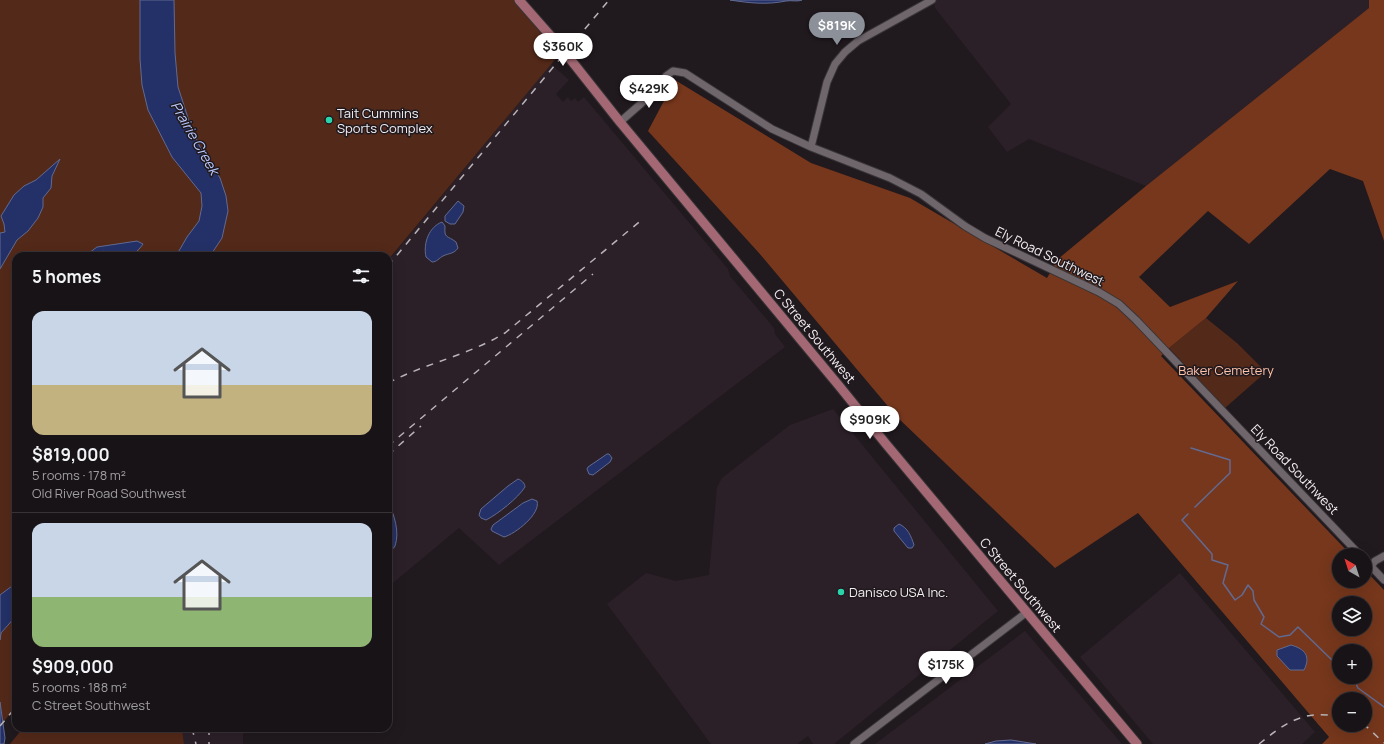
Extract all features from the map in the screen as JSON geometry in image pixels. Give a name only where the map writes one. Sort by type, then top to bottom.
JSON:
[{"type":"main road","name":"C Street Southwest","points":[[519,0],[563,50],[620,122],[1137,744]]},
{"type":"street","points":[[811,147],[828,82],[835,64],[845,52],[858,41],[932,0]]},
{"type":"street","name":"Ely Road Southwest","points":[[620,122],[652,94],[664,78],[674,71],[685,73],[772,129],[811,147],[890,178],[921,194],[965,226],[985,238],[1099,292],[1118,304],[1136,320],[1353,548]]},
{"type":"street","points":[[1372,565],[1375,561],[1384,556]]},
{"type":"street","points":[[1372,567],[1384,580]]},
{"type":"street","points":[[854,744],[1027,612]]},
{"type":"shaded area","points":[[934,0],[1369,0],[1369,8],[1146,186],[1029,139],[1007,152],[988,127],[1011,104],[935,8]]},
{"type":"shaded area","points":[[1369,0],[1384,0],[1384,241],[1363,181],[1330,169],[1249,244],[1208,211],[1139,277],[1170,307],[1238,281],[1206,318],[1161,356],[1344,548],[1332,548],[1332,588],[1372,588],[1372,577],[1384,590],[1384,744],[1322,744],[1329,737],[1138,513],[1055,568],[897,417],[759,253],[648,131],[675,80],[811,163],[910,198],[1047,278],[1058,259],[1146,186],[1369,8]]},
{"type":"shaded area","points":[[551,64],[569,80],[556,94],[563,102],[568,97],[571,101],[575,98],[578,102],[584,97],[728,269],[730,276],[774,328],[775,334],[785,347],[499,565],[459,528],[392,584],[392,256]]},
{"type":"shaded area","points":[[833,409],[998,611],[834,744],[813,744],[808,736],[797,744],[711,744],[607,604],[646,573],[676,581],[709,575],[717,487],[722,478],[790,425]]},
{"type":"shaded area","points":[[1180,573],[1315,732],[1302,744],[1153,744],[1080,657]]},
{"type":"shaded area","points":[[1025,631],[1122,744],[875,744]]},
{"type":"shaded area","points":[[182,732],[243,732],[243,744],[184,744]]},
{"type":"green space","name":"Tait Cummins Sports Complex","points":[[0,0],[518,0],[563,50],[392,255],[392,252],[12,252],[12,712],[0,726]]},
{"type":"green space","name":"Baker Cemetery","points":[[1206,318],[1237,343],[1266,372],[1225,408],[1169,348]]},
{"type":"green space","points":[[20,732],[182,732],[184,744],[10,744]]},
{"type":"water","name":"Prairie Creek","points":[[140,0],[174,0],[175,53],[178,87],[191,127],[200,147],[220,178],[226,196],[228,211],[222,238],[213,252],[178,252],[199,221],[202,206],[201,193],[172,157],[148,110],[142,85],[140,59]]},
{"type":"water","points":[[730,0],[802,0],[751,3]]},
{"type":"water","points":[[60,159],[52,176],[51,188],[43,198],[43,207],[38,218],[28,231],[17,240],[0,269],[0,233],[5,232],[1,216],[14,195],[24,186],[36,180]]},
{"type":"water","points":[[458,201],[464,206],[463,212],[455,224],[450,224],[445,221],[445,216]]},
{"type":"water","points":[[442,222],[445,226],[446,235],[456,242],[458,248],[437,261],[432,262],[426,257],[426,241],[430,232],[437,224]]},
{"type":"water","points":[[137,241],[143,244],[136,252],[90,252],[97,247]]},
{"type":"water","points":[[609,454],[612,458],[610,462],[593,475],[589,474],[587,469],[588,467]]},
{"type":"water","points":[[518,479],[523,482],[525,487],[518,496],[502,510],[486,520],[481,518],[479,515],[481,509]]},
{"type":"water","points":[[532,499],[537,501],[535,512],[520,528],[504,537],[492,531],[491,529],[493,525],[523,503]]},
{"type":"water","points":[[392,512],[397,529],[396,541],[393,549]]},
{"type":"water","points":[[899,524],[907,530],[910,535],[914,545],[912,548],[908,548],[894,531],[894,528]]},
{"type":"water","points":[[12,586],[12,621],[1,633],[0,640],[0,595]]},
{"type":"water","points":[[1291,645],[1303,651],[1307,657],[1304,670],[1290,670],[1277,656],[1277,650]]},
{"type":"water","points":[[0,702],[5,738],[4,744],[0,744]]},
{"type":"water","points":[[1011,740],[1036,744],[985,744],[996,741]]},
{"type":"waterway","points":[[1191,448],[1230,460],[1230,473],[1195,507]]},
{"type":"waterway","points":[[1188,514],[1182,520],[1212,554],[1212,560],[1228,565],[1223,583],[1235,600],[1242,595],[1248,585],[1253,591],[1254,600],[1264,617],[1261,624],[1279,637],[1290,635],[1298,627],[1332,660]]},
{"type":"waterway","points":[[1356,684],[1358,688],[1384,707]]},
{"type":"railway","points":[[392,261],[609,0]]},
{"type":"railway","points":[[392,381],[477,347],[505,333],[644,218]]},
{"type":"railway","points":[[392,443],[593,274]]},
{"type":"railway","points":[[392,451],[421,426]]},
{"type":"railway","points":[[0,726],[12,712]]},
{"type":"railway","points":[[1259,744],[1287,724],[1305,716],[1332,716]]},
{"type":"railway","points":[[193,732],[196,744]]},
{"type":"railway","points":[[209,732],[209,744]]},
{"type":"railway","points":[[1372,732],[1384,743]]},
{"type":"place","name":"Tait Cummins Sports Complex","points":[[329,120]]},
{"type":"place","name":"Danisco USA Inc.","points":[[841,592]]}]
